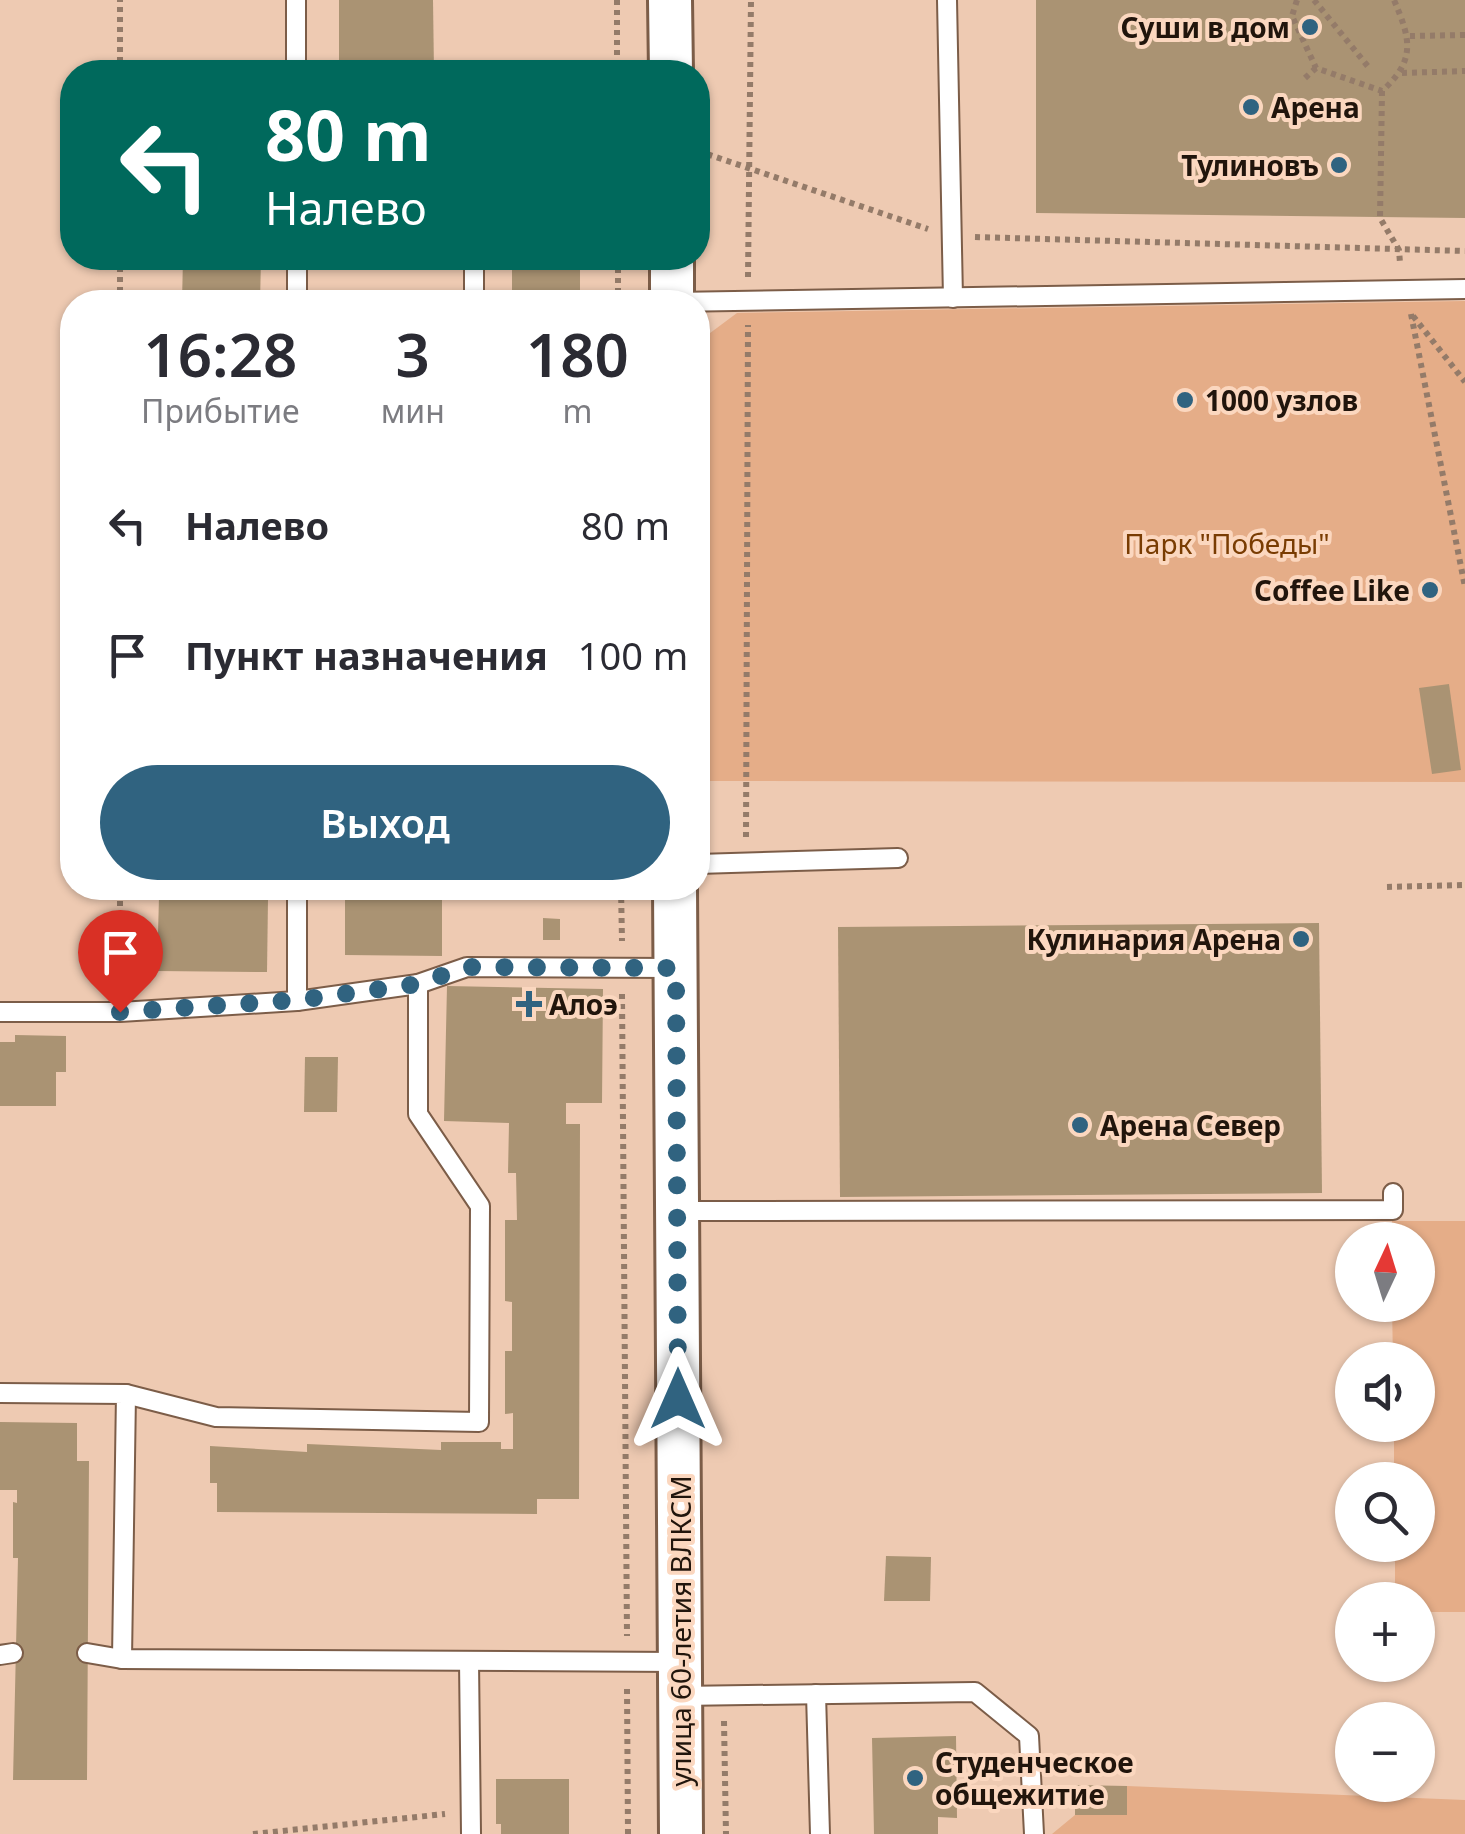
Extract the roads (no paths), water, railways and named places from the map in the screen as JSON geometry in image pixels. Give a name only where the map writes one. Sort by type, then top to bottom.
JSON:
[{"type":"street","points":[[670,0],[671,60]]},
{"type":"street","name":"улица 60-летия ВЛКСМ","points":[[675,900],[681,1834]]},
{"type":"lane","points":[[296,0],[296,60]]},
{"type":"lane","points":[[948,0],[953,298]]},
{"type":"lane","points":[[710,302],[1465,288]]},
{"type":"lane","points":[[710,864],[898,858]]},
{"type":"lane","points":[[297,900],[298,1000]]},
{"type":"lane","points":[[0,1012],[120,1012],[298,1000],[418,984],[467,967],[676,968]]},
{"type":"lane","points":[[0,1393],[126,1394],[216,1417],[479,1422],[480,1206],[418,1114],[418,984]]},
{"type":"lane","points":[[677,1211],[1393,1210],[1392,1193]]},
{"type":"lane","points":[[122,1659],[126,1394]]},
{"type":"lane","points":[[88,1653],[122,1659],[627,1662],[724,1695],[976,1692],[1029,1736],[1034,1834]]},
{"type":"lane","points":[[469,1661],[471,1834]]},
{"type":"lane","points":[[816,1694],[820,1834]]},
{"type":"place","name":"Суши в дом","points":[[1310,27]]},
{"type":"place","name":"Арена","points":[[1251,107]]},
{"type":"place","name":"Тулиновъ","points":[[1339,165]]},
{"type":"place","name":"1000 узлов","points":[[1185,400]]},
{"type":"place","name":"Coffee Like","points":[[1430,590]]},
{"type":"place","name":"Кулинария Арена","points":[[1301,939]]},
{"type":"place","name":"Алоэ","points":[[529,1004]]},
{"type":"place","name":"Арена Север","points":[[1080,1125]]},
{"type":"place","name":"Студенческое общежитие","points":[[915,1778]]},
{"type":"park label","name":"Парк \"Победы\"","points":[[1227,543]]}]
